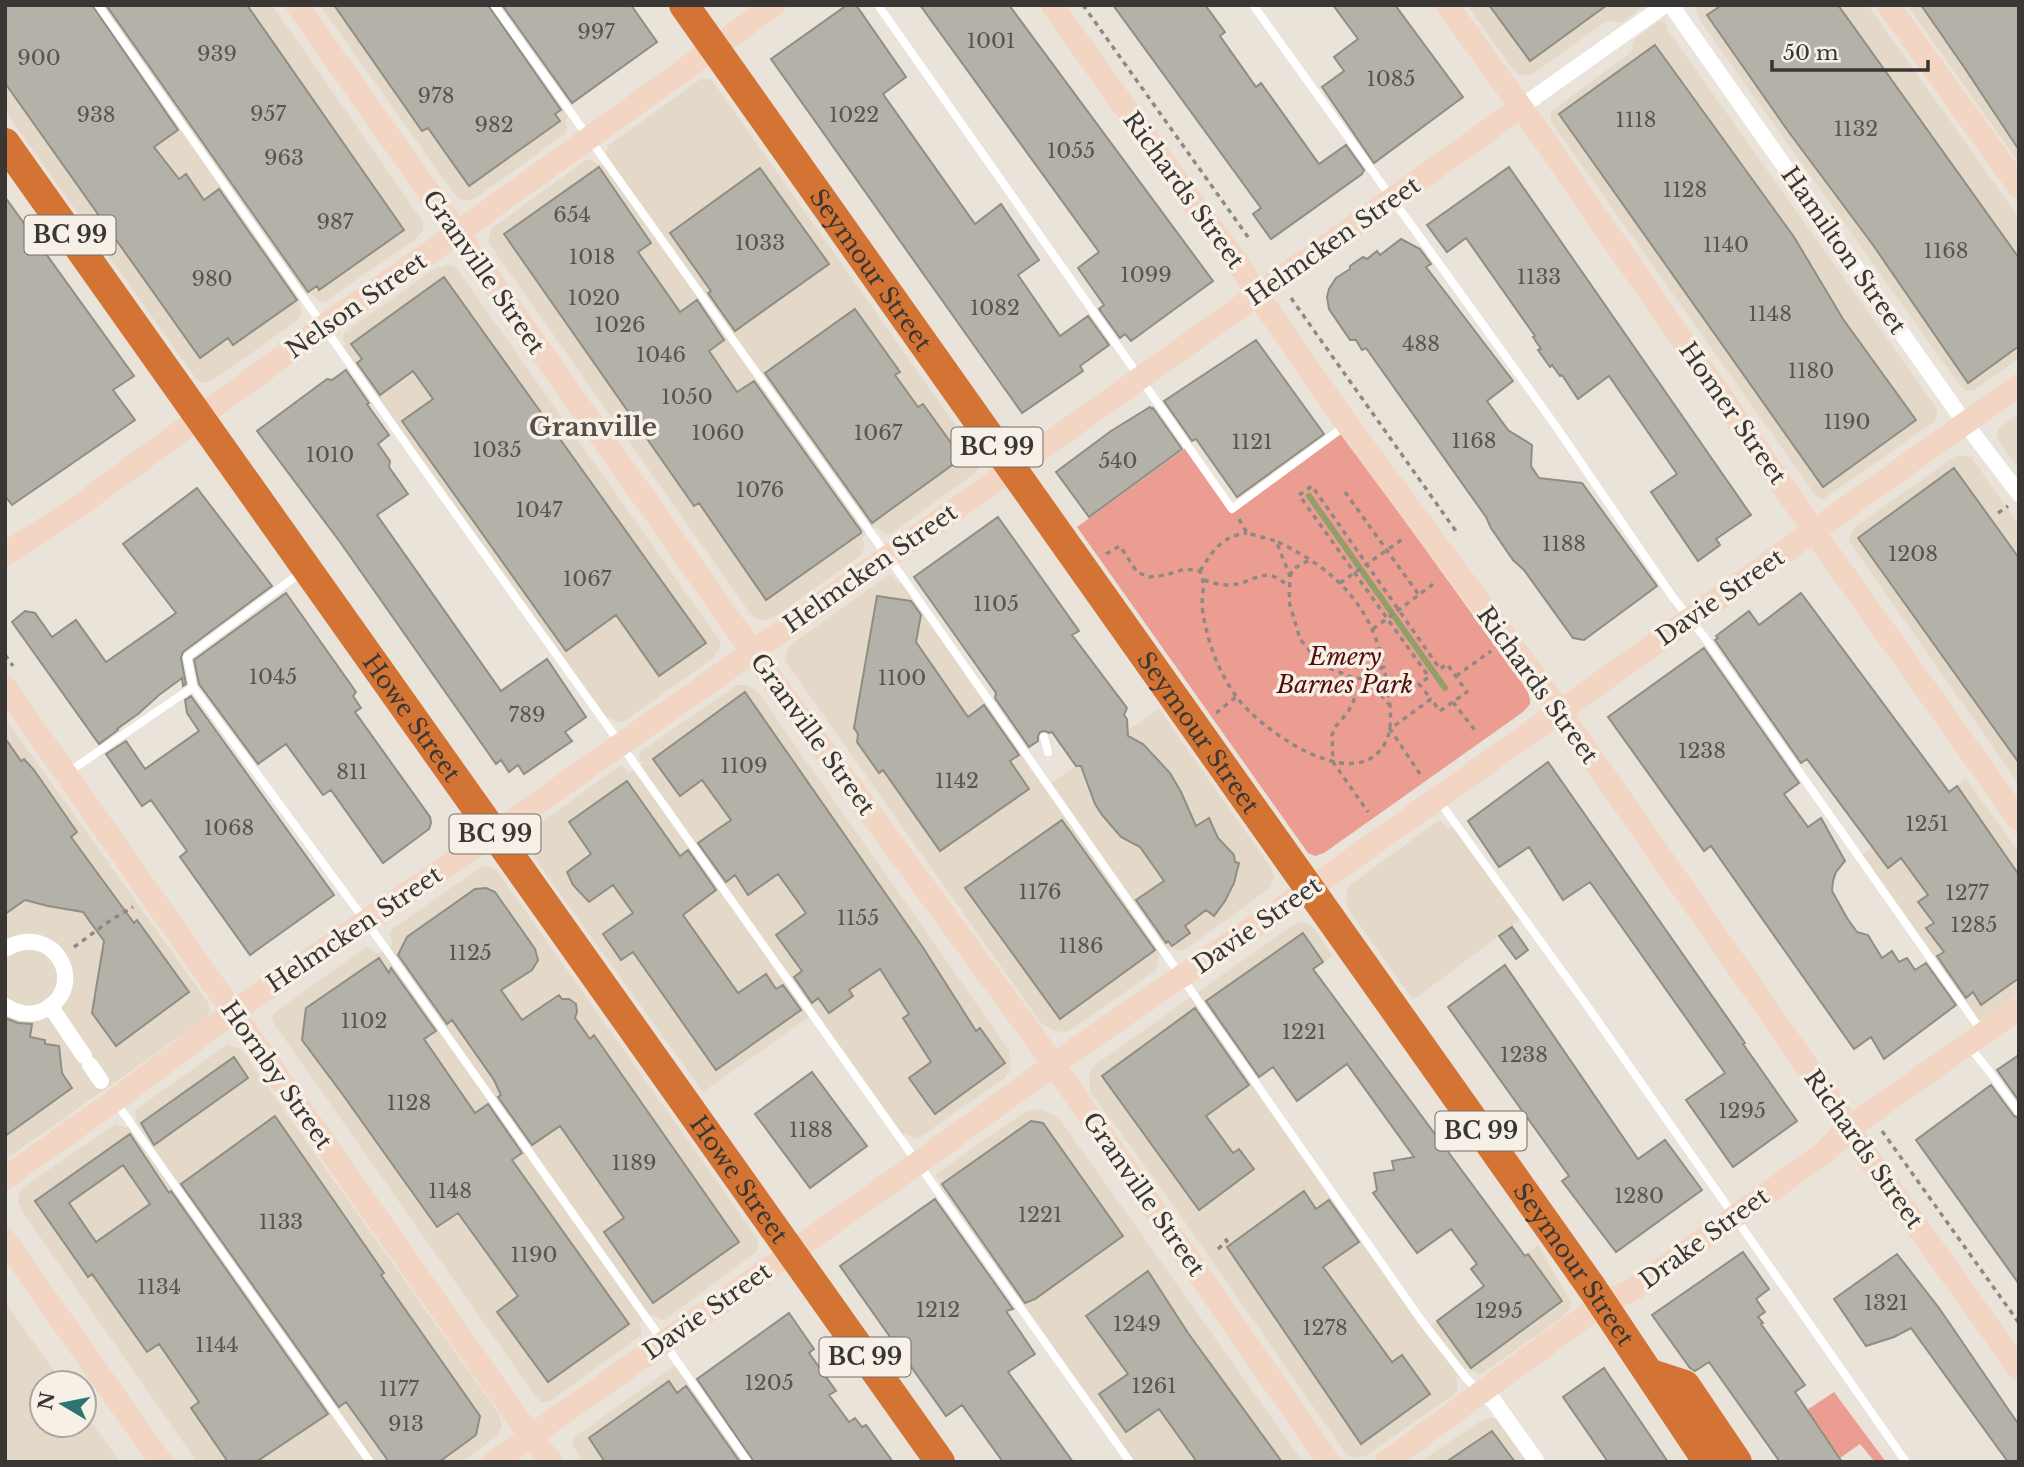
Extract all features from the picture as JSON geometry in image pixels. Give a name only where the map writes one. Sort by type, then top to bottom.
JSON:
[{"type":"highway","name":"Seymour Street","points":[[684,5],[1602,1304],[1708,1462]]},
{"type":"highway","name":"Howe Street","points":[[5,143],[940,1462]]},
{"type":"highway","points":[[1651,1374],[1685,1385],[1737,1462]]},
{"type":"street","name":"Granville Street","points":[[296,5],[752,651],[1054,1065],[1329,1462]]},
{"type":"street","name":"Nelson Street","points":[[5,554],[76,508],[324,326],[774,5]]},
{"type":"street","name":"Richards Street","points":[[1052,5],[1239,265],[1347,424],[1559,711],[1867,1156],[2019,1369]]},
{"type":"street","name":"Homer Street","points":[[1447,5],[2019,820]]},
{"type":"street","name":"Helmcken Street","points":[[5,1178],[233,1012],[621,744],[1665,5]]},
{"type":"street","name":"Hamilton Street","points":[[1671,5],[1965,423],[2019,494]]},
{"type":"street","points":[[1888,5],[2019,187]]},
{"type":"street","name":"Davie Street","points":[[494,1462],[2019,385]]},
{"type":"street","name":"Hornby Street","points":[[5,687],[551,1462]]},
{"type":"street","points":[[5,949],[15,943],[27,941],[51,948],[64,967],[65,978],[59,999],[40,1013],[28,1015],[5,1006]]},
{"type":"street","points":[[51,1007],[101,1081]]},
{"type":"street","name":"Drake Street","points":[[1385,1462],[1602,1304],[1634,1289],[1826,1151],[1849,1128],[2019,1008]]},
{"type":"street","points":[[5,1240],[161,1462]]},
{"type":"street","points":[[1481,1394],[1493,1400],[1537,1462]]},
{"type":"lane","points":[[98,5],[418,461],[1130,1462]]},
{"type":"lane","points":[[494,5],[887,555],[1421,1320],[1481,1394]]},
{"type":"lane","points":[[878,5],[1232,509],[1347,424]]},
{"type":"lane","points":[[1253,5],[1555,425],[1689,618],[1975,1039],[1989,1071],[2019,1112]]},
{"type":"lane","points":[[307,568],[187,657],[193,687],[366,921],[748,1462]]},
{"type":"lane","points":[[65,775],[193,687]]},
{"type":"lane","points":[[1044,737],[1048,752]]},
{"type":"lane","points":[[1436,798],[1588,1007],[1906,1462]]},
{"type":"lane","points":[[115,1100],[370,1462]]},
{"type":"path","name":"Richards Street","points":[[1083,5],[1250,239]]},
{"type":"path","points":[[1289,295],[1465,544]]},
{"type":"path","points":[[1312,486],[1440,669],[1447,664],[1468,692],[1440,712],[1419,684],[1429,677],[1355,574],[1299,495],[1312,486]]},
{"type":"path","points":[[1345,492],[1419,595]]},
{"type":"path","points":[[1998,513],[2006,507]]},
{"type":"path","points":[[1232,509],[1247,533]]},
{"type":"path","points":[[1247,533],[1276,541],[1311,559],[1340,583],[1373,629],[1384,666],[1390,729],[1385,744],[1377,755],[1361,762],[1333,762],[1294,746],[1259,721],[1236,697],[1212,654],[1202,609],[1204,580],[1200,571],[1217,545],[1234,535],[1247,533]]},
{"type":"path","points":[[1340,583],[1404,538]]},
{"type":"path","points":[[1276,541],[1290,576]]},
{"type":"path","points":[[1106,554],[1120,546],[1137,572],[1149,577],[1185,569],[1200,571]]},
{"type":"path","points":[[1311,559],[1293,569],[1288,586],[1289,602],[1300,639],[1314,656],[1329,668],[1354,678],[1365,679],[1377,689],[1389,706]]},
{"type":"path","points":[[1204,580],[1230,585],[1261,575],[1276,577],[1288,586]]},
{"type":"path","points":[[1373,629],[1436,582]]},
{"type":"path","points":[[1457,676],[1491,650]]},
{"type":"path","points":[[1365,679],[1384,666]]},
{"type":"path","points":[[1354,678],[1354,700],[1332,735],[1333,762],[1368,812]]},
{"type":"path","points":[[1220,709],[1236,697]]},
{"type":"path","points":[[1390,729],[1431,699]]},
{"type":"path","points":[[1453,702],[1477,733]]},
{"type":"path","points":[[1390,729],[1420,774]]},
{"type":"path","points":[[59,957],[133,907]]},
{"type":"path","name":"Richards Street","points":[[1879,1128],[2019,1323]]},
{"type":"path","points":[[1218,1249],[1227,1241],[1223,1236]]},
{"type":"shaded area","points":[[5,5],[272,5],[419,216],[423,230],[416,239],[324,302],[311,294],[304,297],[298,302],[302,313],[298,320],[213,380],[205,383],[197,380],[5,111]]},
{"type":"shaded area","points":[[320,5],[494,5],[571,115],[565,120],[566,133],[477,197],[468,201],[457,198]]},
{"type":"shaded area","points":[[1467,5],[1645,5],[1621,23],[1608,20],[1526,76],[1514,71]]},
{"type":"shaded area","points":[[1695,5],[1868,5],[2019,218],[2019,358],[1974,390],[1967,391],[1960,386],[1699,19]]},
{"type":"shaded area","points":[[1907,5],[2019,5],[2019,163]]},
{"type":"shaded area","points":[[1658,21],[1667,25],[1666,28],[1937,409],[1937,417],[1932,423],[1825,498],[1816,496],[1552,123],[1552,111],[1631,52],[1634,40]]},
{"type":"shaded area","points":[[702,78],[712,80],[980,460],[975,473],[891,534],[887,535],[876,527],[862,537],[865,546],[860,556],[776,616],[764,621],[750,613],[488,242],[495,226],[586,160],[592,160],[600,166],[609,160],[606,152],[609,145]]},
{"type":"shaded area","points":[[447,265],[457,269],[720,641],[720,648],[712,659],[623,722],[616,722],[611,717],[604,721],[340,348],[345,344],[344,333],[434,269]]},
{"type":"shaded area","points":[[2019,413],[2019,470],[1998,440],[1997,434],[1999,428]]},
{"type":"shaded area","points":[[1954,457],[1971,457],[2019,525],[2019,784],[1849,541],[1855,527]]},
{"type":"shaded area","points":[[890,574],[900,584],[905,581],[1048,785],[1159,709],[1272,869],[1274,878],[1270,888],[1184,950],[1178,951],[1171,947],[1159,956],[1155,971],[1072,1029],[1066,1032],[1055,1031],[1041,1023],[786,662],[788,648],[794,642]]},
{"type":"shaded area","points":[[737,685],[746,685],[757,691],[1009,1050],[1011,1064],[1005,1078],[917,1139],[906,1134],[899,1138],[813,1014],[703,1092],[527,848],[525,839],[528,832],[621,765],[629,773],[643,764],[639,758],[640,752]]},
{"type":"shaded area","points":[[5,718],[207,1001],[210,1010],[206,1018],[5,1160]]},
{"type":"shaded area","points":[[1966,779],[2019,852],[2019,993],[1977,1023],[1859,857]]},
{"type":"shaded area","points":[[1441,821],[1449,829],[1456,824],[1523,918],[1413,1000],[1347,907],[1346,893],[1349,886]]},
{"type":"shaded area","points":[[483,866],[497,871],[757,1238],[758,1244],[757,1251],[751,1256],[666,1319],[662,1320],[653,1315],[639,1323],[642,1333],[640,1336],[546,1402],[541,1402],[536,1397],[273,1022],[272,1016],[365,948],[368,947],[378,954],[392,945],[392,929]]},
{"type":"shaded area","points":[[1300,922],[1312,926],[1333,956],[1222,1035],[1427,1328],[1538,1245],[1571,1302],[1563,1317],[1480,1375],[1467,1368],[1456,1377],[1456,1393],[1367,1455],[1357,1458],[1344,1451],[1162,1189],[1091,1093],[1090,1087],[1089,1077],[1096,1064]]},
{"type":"shaded area","points":[[228,1044],[241,1049],[499,1414],[502,1425],[498,1435],[462,1462],[197,1462],[22,1211],[18,1201],[25,1186],[116,1124],[126,1128],[137,1119],[134,1111]]},
{"type":"shaded area","points":[[1038,1109],[1053,1114],[1061,1121],[1303,1462],[1130,1462],[936,1189],[941,1183],[937,1173],[1025,1112]]},
{"type":"shaded area","points":[[5,1302],[53,1369],[28,1369],[28,1439],[98,1439],[98,1431],[120,1462],[5,1462]]},
{"type":"shaded area","points":[[678,1363],[748,1462],[583,1462],[572,1444],[574,1438]]},
{"type":"shaded area","points":[[1490,1418],[1501,1423],[1528,1462],[1420,1462],[1479,1422]]},
{"type":"green space","name":"Emery Barnes Park","points":[[1339,430],[1527,690],[1530,704],[1523,712],[1324,853],[1315,856],[1308,853],[1077,527],[1187,447],[1232,509]]},
{"type":"green space","points":[[1834,1392],[1886,1462],[1875,1462],[1860,1444],[1840,1458],[1807,1410]]},
{"type":"building","points":[[5,5],[92,5],[178,130],[154,147],[179,179],[186,174],[204,200],[219,189],[297,300],[233,345],[228,338],[200,358],[5,83]]},
{"type":"building","points":[[106,5],[247,5],[404,230],[319,290],[317,286],[308,292]]},
{"type":"building","points":[[334,5],[488,5],[561,110],[555,114],[560,121],[469,186],[428,128],[422,131]]},
{"type":"building","points":[[502,5],[631,5],[657,42],[572,103]]},
{"type":"building","points":[[847,5],[856,5],[906,77],[883,94],[975,224],[1001,204],[1039,260],[1018,275],[1060,336],[1088,316],[1109,345],[1080,366],[1083,371],[1022,413],[771,59]]},
{"type":"building","points":[[920,5],[1009,5],[1213,281],[1131,341],[1125,334],[1120,338],[1099,309],[1104,305],[1078,268],[1099,252]]},
{"type":"building","points":[[1113,5],[1205,5],[1225,32],[1220,36],[1256,87],[1261,83],[1319,164],[1346,145],[1364,170],[1362,174],[1271,239],[1253,214],[1261,208]]},
{"type":"building","points":[[1333,5],[1395,5],[1463,97],[1374,163],[1322,87],[1344,71],[1334,57],[1358,39]]},
{"type":"building","points":[[1489,5],[1607,5],[1530,61]]},
{"type":"building","points":[[1722,5],[1838,5],[2019,258],[2019,346],[1968,383],[1873,245],[1788,131],[1707,15]]},
{"type":"building","points":[[1921,5],[2019,5],[2019,150],[1964,67]]},
{"type":"building","points":[[1655,45],[1794,237],[1843,319],[1916,420],[1823,487],[1559,114]]},
{"type":"building","points":[[599,167],[651,243],[638,252],[680,312],[697,300],[724,340],[709,351],[737,392],[754,381],[861,531],[766,600],[699,503],[694,506],[504,234]]},
{"type":"building","points":[[1509,167],[1751,515],[1716,539],[1720,545],[1698,561],[1651,492],[1677,474],[1609,376],[1578,399],[1562,375],[1560,376],[1552,365],[1550,367],[1538,350],[1541,349],[1533,337],[1535,336],[1466,238],[1447,252],[1427,225]]},
{"type":"building","points":[[760,168],[829,264],[735,331],[708,293],[711,291],[670,233]]},
{"type":"building","points":[[5,197],[134,376],[113,390],[135,420],[12,505],[5,496]]},
{"type":"building","points":[[1401,239],[1420,249],[1431,264],[1426,267],[1513,381],[1487,401],[1508,430],[1532,445],[1531,466],[1539,478],[1582,483],[1657,586],[1584,640],[1573,638],[1524,570],[1513,560],[1486,517],[1366,348],[1362,350],[1356,340],[1350,340],[1329,309],[1327,297],[1336,278],[1363,257],[1367,259],[1377,251],[1380,255]]},
{"type":"building","points":[[444,277],[706,643],[659,676],[616,615],[566,651],[402,421],[433,399],[413,371],[380,395],[357,363],[362,359],[351,344]]},
{"type":"building","points":[[855,309],[900,372],[895,375],[918,407],[923,404],[962,458],[872,523],[765,373]]},
{"type":"building","points":[[1256,340],[1324,434],[1237,497],[1196,439],[1192,441],[1164,401]]},
{"type":"building","points":[[346,370],[389,435],[378,444],[390,461],[389,467],[408,494],[377,515],[501,691],[547,659],[586,717],[565,732],[572,741],[524,774],[518,765],[509,772],[501,760],[496,764],[340,542],[257,431],[327,379],[332,380]]},
{"type":"building","points":[[1150,407],[1182,449],[1089,517],[1056,472],[1111,431]]},
{"type":"building","points":[[1954,468],[2019,558],[2019,763],[1858,538]]},
{"type":"building","points":[[197,488],[272,586],[183,652],[181,658],[186,684],[183,686],[182,678],[99,744],[12,622],[25,611],[35,613],[52,637],[76,620],[106,662],[176,613],[123,544]]},
{"type":"building","points":[[998,517],[1079,631],[1072,635],[1127,708],[1124,715],[1127,719],[1128,736],[1143,744],[1170,773],[1196,826],[1209,818],[1218,838],[1234,855],[1235,862],[1239,863],[1234,883],[1214,916],[1206,910],[1185,926],[1190,933],[1172,946],[1168,941],[1166,943],[1136,900],[1164,881],[1140,847],[1121,837],[1102,815],[1095,804],[1081,766],[1076,766],[1052,732],[1040,732],[1038,741],[1029,747],[995,698],[996,693],[914,577]]},
{"type":"building","points":[[286,593],[356,692],[353,696],[361,708],[355,712],[430,817],[429,829],[383,863],[331,790],[323,795],[286,744],[258,764],[199,684],[194,660]]},
{"type":"building","points":[[1801,593],[1949,792],[1957,786],[2019,875],[2019,978],[1981,1005],[1973,992],[1966,998],[1937,956],[1944,952],[1926,928],[1934,923],[1918,902],[1928,895],[1901,858],[1888,868],[1807,759],[1801,763],[1715,640],[1718,638],[1716,636],[1749,611],[1759,625]]},
{"type":"building","points":[[877,596],[911,601],[921,615],[916,642],[968,717],[984,705],[1019,755],[1010,761],[1029,789],[940,851],[883,770],[879,773],[857,742],[858,734],[854,728]]},
{"type":"building","points":[[1704,648],[1799,783],[1784,794],[1808,827],[1821,818],[1845,861],[1836,872],[1832,891],[1847,918],[1857,932],[1868,935],[1882,958],[1892,951],[1899,962],[1907,958],[1915,970],[1926,963],[1956,1005],[1884,1059],[1871,1037],[1854,1049],[1711,846],[1704,851],[1608,717]]},
{"type":"building","points":[[745,692],[922,946],[976,1031],[980,1028],[1005,1063],[935,1114],[909,1078],[931,1062],[903,1018],[909,1014],[880,969],[849,990],[853,996],[829,1013],[818,998],[812,1003],[794,977],[802,971],[776,935],[806,913],[778,874],[748,895],[735,875],[726,882],[698,843],[731,820],[702,780],[680,796],[653,759]]},
{"type":"building","points":[[191,696],[334,895],[250,955],[180,857],[187,851],[151,800],[142,806],[106,754],[126,741],[145,769],[199,731],[187,713],[185,700]]},
{"type":"building","points":[[5,738],[21,761],[24,759],[34,770],[77,832],[71,837],[134,923],[137,920],[189,992],[116,1046],[92,1013],[104,941],[83,912],[25,900],[5,914]]},
{"type":"building","points":[[1548,762],[1797,1121],[1733,1167],[1686,1100],[1725,1073],[1590,882],[1563,900],[1529,847],[1499,867],[1468,821]]},
{"type":"building","points":[[627,781],[680,856],[688,850],[716,890],[683,915],[738,993],[766,974],[776,989],[783,985],[801,1010],[716,1070],[633,952],[621,960],[603,934],[633,913],[613,885],[589,902],[573,885],[567,872],[591,854],[569,822]]},
{"type":"building","points":[[1062,820],[1155,950],[1060,1019],[965,888]]},
{"type":"building","points":[[486,888],[495,892],[535,949],[538,960],[532,970],[501,990],[522,1020],[559,995],[562,999],[569,999],[576,1004],[575,1018],[590,1039],[594,1035],[739,1242],[653,1303],[604,1232],[624,1218],[560,1126],[532,1145],[498,1097],[501,1095],[494,1080],[452,1020],[447,1024],[398,955],[407,937],[475,889]]},
{"type":"building","points":[[1512,927],[1528,950],[1516,959],[1499,936]]},
{"type":"building","points":[[1303,933],[1323,962],[1313,969],[1525,1256],[1528,1254],[1562,1301],[1471,1368],[1437,1321],[1484,1286],[1471,1269],[1477,1264],[1451,1229],[1417,1253],[1373,1193],[1377,1190],[1374,1173],[1394,1170],[1392,1161],[1414,1157],[1347,1064],[1297,1101],[1273,1067],[1259,1077],[1206,1001]]},
{"type":"building","points":[[379,958],[389,973],[391,968],[436,1031],[424,1039],[475,1113],[488,1104],[522,1153],[512,1160],[629,1324],[548,1382],[497,1312],[518,1296],[458,1213],[437,1227],[302,1040],[306,1008]]},
{"type":"building","points":[[1505,965],[1638,1159],[1665,1140],[1702,1190],[1616,1252],[1562,1181],[1569,1176],[1448,1007]]},
{"type":"building","points":[[1195,1008],[1249,1085],[1206,1116],[1233,1153],[1239,1149],[1254,1169],[1199,1210],[1102,1076]]},
{"type":"building","points":[[5,1018],[32,1024],[30,1037],[45,1040],[45,1044],[59,1046],[62,1073],[72,1088],[5,1136]]},
{"type":"building","points":[[2019,1055],[2019,1101],[1997,1070]]},
{"type":"building","points":[[234,1057],[248,1078],[154,1145],[141,1123]]},
{"type":"building","points":[[812,1072],[867,1146],[810,1188],[755,1114]]},
{"type":"building","points":[[1991,1085],[2014,1116],[2019,1118],[2019,1284],[1916,1140]]},
{"type":"building","points":[[275,1116],[384,1273],[381,1275],[480,1416],[476,1435],[439,1462],[389,1462],[346,1402],[339,1407],[181,1184]]},
{"type":"building","points":[[1031,1121],[1043,1123],[1123,1236],[1035,1299],[1025,1303],[942,1184]]},
{"type":"building","points":[[130,1134],[169,1193],[171,1191],[328,1414],[256,1462],[228,1462],[191,1408],[199,1402],[159,1344],[147,1352],[92,1274],[88,1277],[35,1201]],"holes":[[[123,1165],[150,1204],[96,1242],[69,1203]]]},
{"type":"building","points":[[1304,1191],[1316,1209],[1329,1200],[1359,1242],[1323,1267],[1392,1362],[1402,1355],[1430,1394],[1361,1444],[1227,1247]]},
{"type":"building","points":[[935,1199],[1013,1309],[1006,1311],[1035,1354],[1008,1372],[1073,1462],[1003,1462],[962,1405],[946,1416],[840,1266]]},
{"type":"building","points":[[1743,1252],[1769,1289],[1756,1299],[1765,1312],[1758,1317],[1763,1323],[1761,1324],[1805,1385],[1795,1392],[1842,1462],[1780,1462],[1709,1362],[1695,1371],[1690,1368],[1652,1315]]},
{"type":"building","points":[[1897,1254],[1939,1308],[2019,1425],[2019,1462],[2008,1462],[1911,1328],[1866,1346],[1834,1299]]},
{"type":"building","points":[[1148,1271],[1188,1333],[1282,1462],[1197,1462],[1159,1409],[1126,1432],[1099,1394],[1128,1374],[1086,1316]]},
{"type":"building","points":[[789,1313],[814,1349],[809,1353],[836,1391],[829,1395],[849,1422],[855,1418],[862,1427],[866,1425],[893,1462],[754,1462],[697,1379]]},
{"type":"building","points":[[1604,1368],[1668,1462],[1608,1462],[1563,1397]]},
{"type":"building","points":[[669,1381],[677,1393],[686,1386],[740,1462],[605,1462],[589,1438]]},
{"type":"building","points":[[1492,1431],[1515,1462],[1446,1462]]},
{"type":"waterway","points":[[1309,496],[1445,688]]},
{"type":"district","name":"Granville","points":[[593,427]]}]
